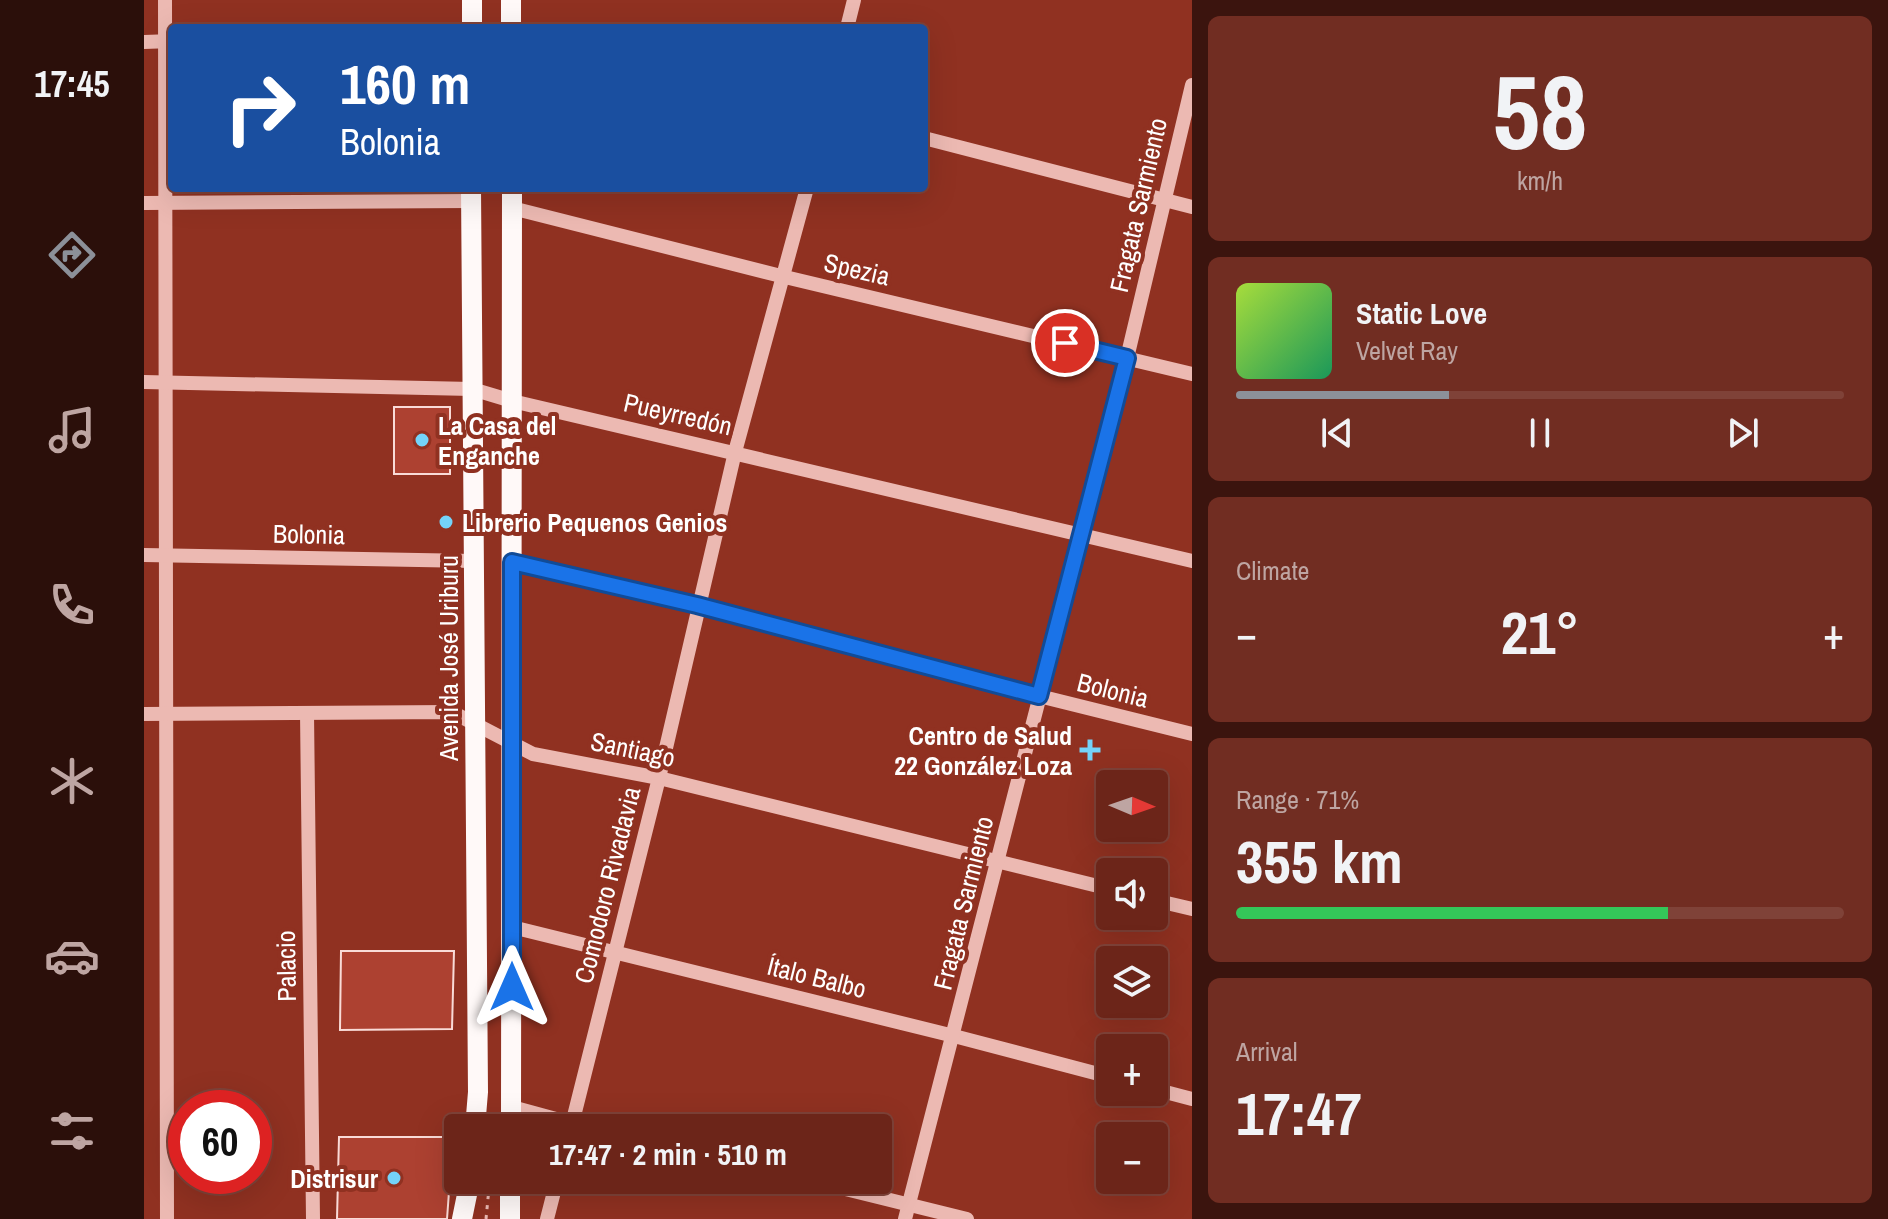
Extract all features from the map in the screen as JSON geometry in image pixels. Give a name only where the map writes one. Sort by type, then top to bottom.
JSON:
[{"type":"main road","points":[[472,0],[472,24]]},
{"type":"main road","points":[[511,0],[511,24]]},
{"type":"main road","name":"Avenida José Uriburu","points":[[471,194],[476,1114]]},
{"type":"main road","points":[[512,198],[512,1114]]},
{"type":"main road","points":[[462,1219],[467,1194]]},
{"type":"main road","points":[[510,1194],[510,1219]]},
{"type":"street","points":[[165,0],[168,41],[164,714],[167,1219]]},
{"type":"street","points":[[848,24],[854,0]]},
{"type":"street","points":[[144,42],[168,41]]},
{"type":"street","name":"Fragata Sarmiento","points":[[905,1219],[1127,358],[1192,85]]},
{"type":"street","points":[[928,139],[1192,207]]},
{"type":"street","name":"Comodoro Rivadavia","points":[[575,1114],[659,778],[735,452],[806,192]]},
{"type":"street","points":[[144,203],[471,194]]},
{"type":"street","name":"Spezia","points":[[512,198],[785,277],[1192,374]]},
{"type":"street","name":"Pueyrredón","points":[[144,382],[472,389],[1192,561]]},
{"type":"street","name":"Bolonia","points":[[144,555],[473,561]]},
{"type":"street","name":"Bolonia","points":[[512,562],[697,605],[1192,734]]},
{"type":"street","name":"Santiago","points":[[144,714],[452,712],[533,754],[659,778],[1096,886]]},
{"type":"street","name":"Palacio","points":[[307,713],[313,1219]]},
{"type":"street","points":[[1168,903],[1192,909]]},
{"type":"street","name":"Ítalo Balbo","points":[[512,927],[1096,1073]]},
{"type":"street","points":[[1168,1093],[1192,1099]]},
{"type":"street","points":[[547,1219],[553,1194]]},
{"type":"street","points":[[867,1194],[967,1219]]},
{"type":"path","points":[[486,1219],[488,1194]]},
{"type":"building","name":"La Casa del Enganche","points":[[394,407],[450,407],[450,474],[394,474]]},
{"type":"building","points":[[341,951],[454,951],[452,1029],[340,1030]]},
{"type":"building","name":"Distrisur","points":[[339,1137],[444,1137],[444,1194],[449,1194],[447,1219],[337,1219]]},
{"type":"place","name":"La Casa del Enganche","points":[[422,440]]},
{"type":"place","name":"Librerio Pequenos Genios","points":[[446,522]]},
{"type":"place","name":"Centro de Salud 22 González Loza","points":[[1090,750]]},
{"type":"place","name":"Distrisur","points":[[394,1178]]},
{"type":"route","points":[[512,987],[512,562],[697,605],[1039,696],[1127,358],[1065,343]]}]
